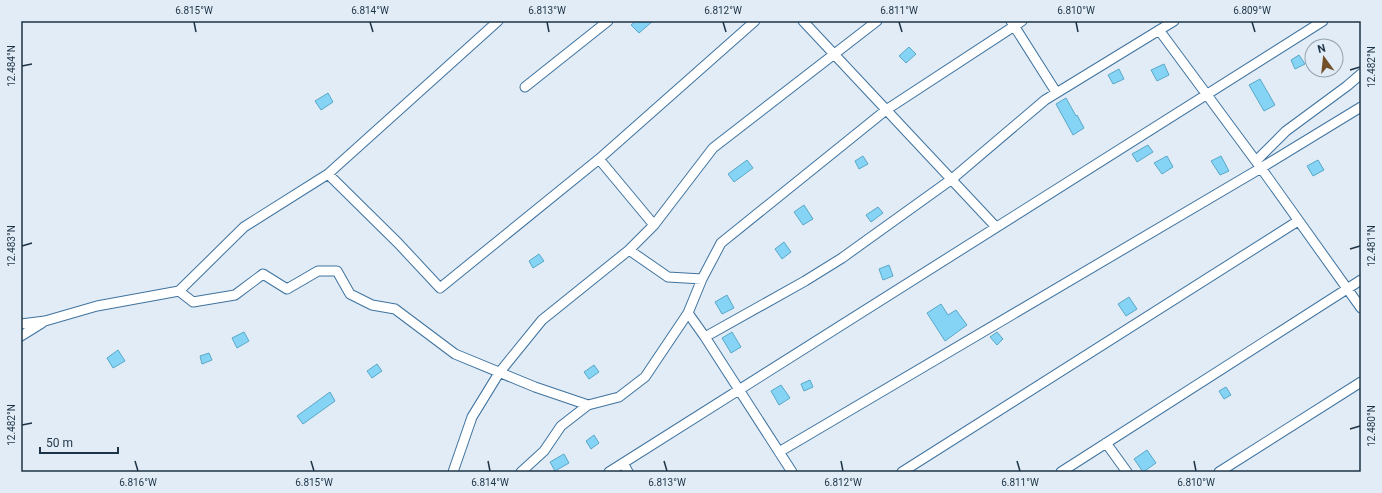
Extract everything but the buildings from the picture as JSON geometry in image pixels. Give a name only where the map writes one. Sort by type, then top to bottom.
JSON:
[{"type":"street","points":[[21,324],[45,321],[97,306],[179,292],[244,227],[328,174],[498,21]]},
{"type":"street","points":[[525,87],[608,21]]},
{"type":"street","points":[[328,174],[398,243],[440,288],[599,159],[755,21]]},
{"type":"street","points":[[803,21],[996,227]]},
{"type":"street","points":[[453,472],[472,417],[499,373],[542,320],[629,250],[654,225],[713,148],[877,21]]},
{"type":"street","points":[[705,337],[805,281],[842,258],[952,179],[1056,92],[1174,21]]},
{"type":"street","points":[[609,472],[1323,21]]},
{"type":"street","points":[[521,472],[544,451],[561,426],[588,405],[619,397],[645,377],[688,313],[702,279],[721,242],[886,110],[1016,23],[1056,92]]},
{"type":"street","points":[[1159,30],[1361,308]]},
{"type":"street","points":[[1258,165],[1286,131],[1361,74]]},
{"type":"street","points":[[779,452],[1258,165],[1361,107]]},
{"type":"street","points":[[599,159],[654,225]]},
{"type":"street","points":[[902,472],[1298,221]]},
{"type":"street","points":[[629,250],[668,277],[702,279]]},
{"type":"street","points":[[179,292],[193,302],[235,295],[262,274],[287,289],[318,271],[337,271],[350,294],[372,305],[395,309],[455,354],[535,387],[588,405]]},
{"type":"street","points":[[1061,472],[1348,290],[1361,280]]},
{"type":"street","points":[[688,313],[792,472]]},
{"type":"street","points":[[21,336],[45,321]]},
{"type":"street","points":[[1219,472],[1361,382]]},
{"type":"street","points":[[1106,443],[1127,472]]},
{"type":"street","points":[[623,463],[628,472]]}]
